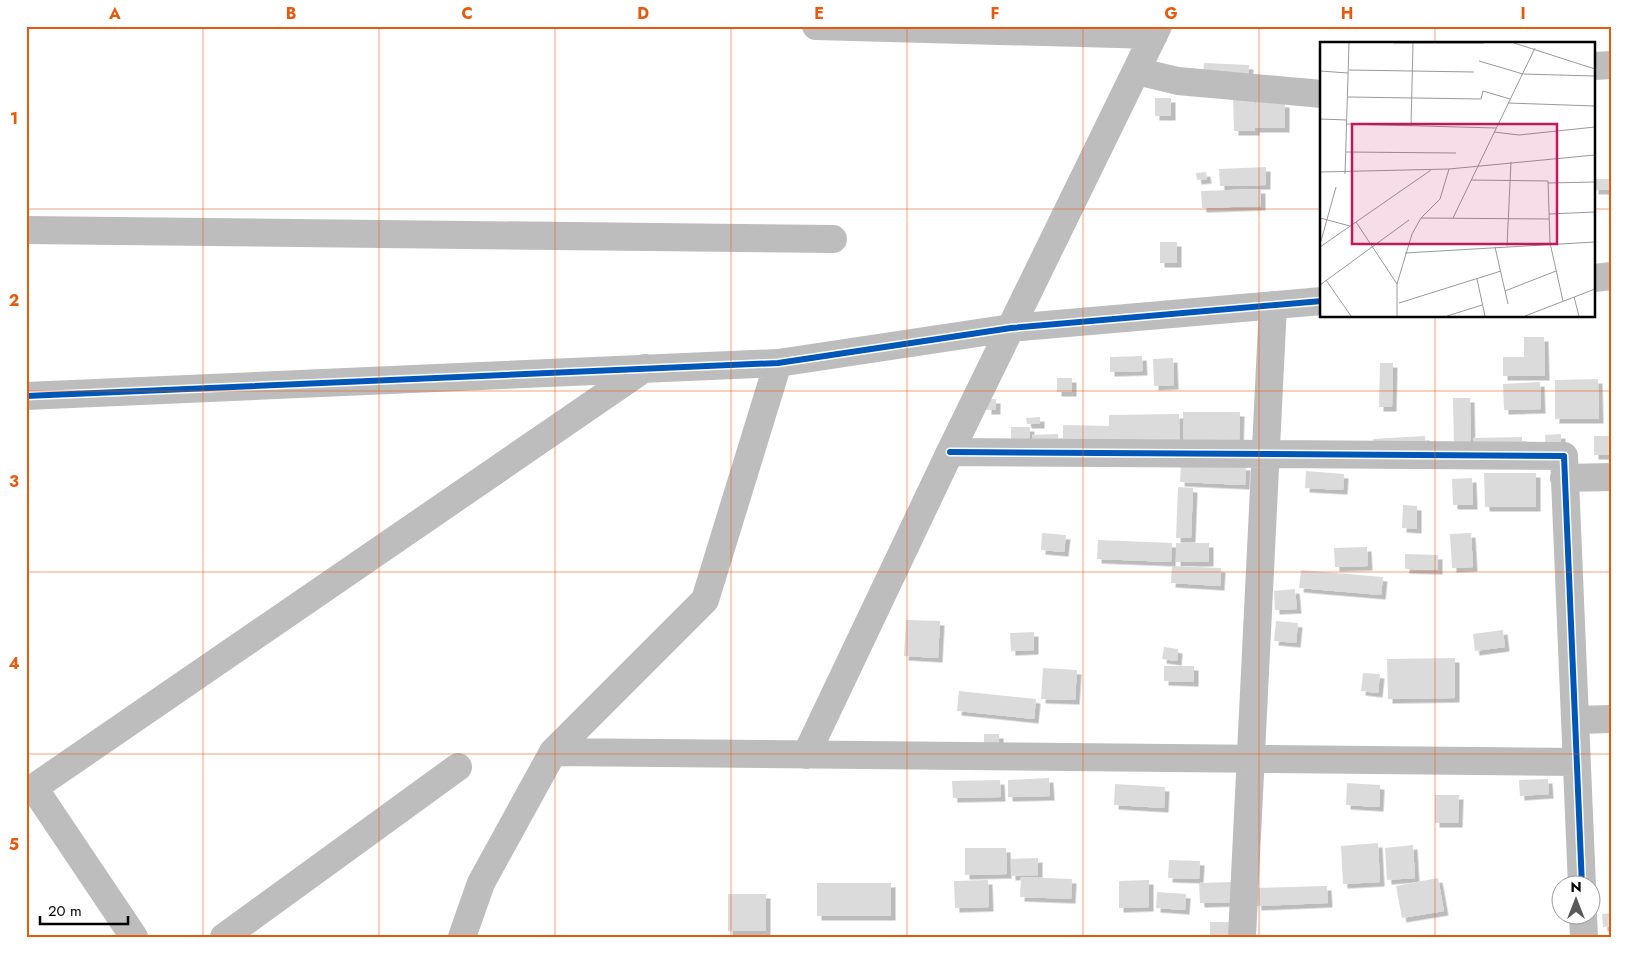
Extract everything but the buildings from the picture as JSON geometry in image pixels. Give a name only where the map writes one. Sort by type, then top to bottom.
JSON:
[{"type":"street","points":[[806,755],[950,452],[1156,31],[816,26]]},
{"type":"street","points":[[1596,66],[1612,64]]},
{"type":"street","points":[[1136,71],[1178,81],[1320,94]]},
{"type":"street","points":[[26,230],[833,239]]},
{"type":"street","points":[[1596,278],[1612,276]]},
{"type":"street","points":[[26,396],[778,363],[1011,328],[1320,301]]},
{"type":"street","points":[[1242,937],[1273,305]]},
{"type":"street","points":[[462,937],[480,882],[553,752],[705,600],[778,363]]},
{"type":"street","points":[[134,937],[30,791],[645,368]]},
{"type":"street","points":[[950,452],[1564,456],[1582,876]]},
{"type":"street","points":[[1564,478],[1612,477]]},
{"type":"street","points":[[1574,720],[1612,719]]},
{"type":"street","points":[[553,752],[1576,762]]},
{"type":"street","points":[[224,937],[458,767]]},
{"type":"cycle path","points":[[26,396],[778,363],[1011,328],[1320,301]]},
{"type":"cycle path","points":[[950,452],[1564,456],[1582,876]]}]
